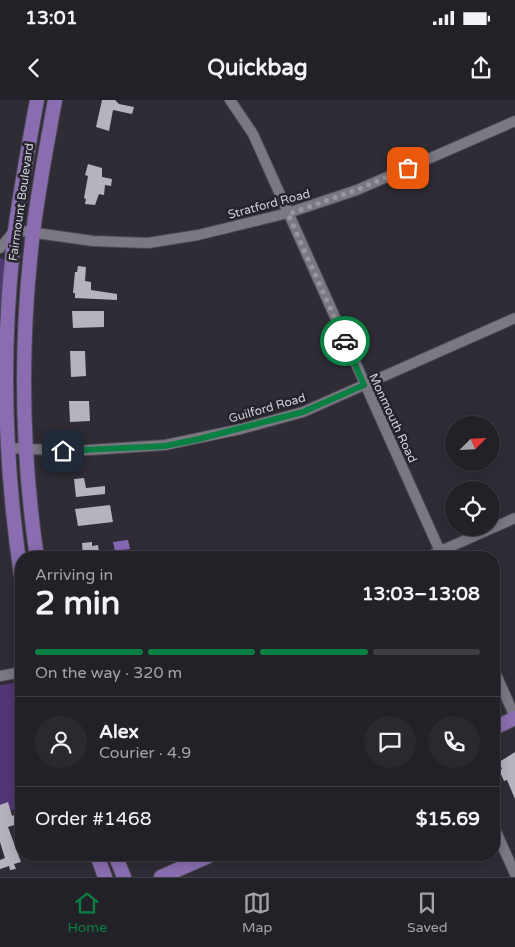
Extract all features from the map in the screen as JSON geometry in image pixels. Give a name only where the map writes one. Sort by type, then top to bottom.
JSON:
[{"type":"main road","name":"Fairmount Boulevard","points":[[18,551],[12,507],[3,349],[15,230],[37,100]]},
{"type":"main road","name":"Fairmount Boulevard","points":[[36,551],[26,449],[23,366],[33,233],[55,100]]},
{"type":"main road","points":[[3,349],[23,366]]},
{"type":"main road","points":[[500,725],[515,718]]},
{"type":"main road","points":[[99,861],[104,877]]},
{"type":"main road","points":[[117,861],[124,877]]},
{"type":"main road","points":[[161,877],[197,861]]},
{"type":"street","name":"Monmouth Road","points":[[230,100],[253,134],[364,385],[441,551]]},
{"type":"street","name":"Stratford Road","points":[[15,230],[93,241],[148,243],[198,235],[288,214],[359,189],[515,121]]},
{"type":"street","points":[[0,248],[15,230]]},
{"type":"street","name":"Guilford Road","points":[[8,448],[101,450],[165,446],[199,439],[303,412],[515,318]]},
{"type":"street","points":[[448,551],[515,518]]},
{"type":"street","points":[[0,676],[15,673]]},
{"type":"street","points":[[500,684],[515,718]]},
{"type":"street","points":[[500,840],[515,874]]},
{"type":"shaded area","points":[[0,257],[6,262],[0,326]]},
{"type":"shaded area","points":[[128,540],[130,549],[115,551],[113,542]]},
{"type":"shaded area","points":[[15,683],[15,809],[0,816],[0,685]]},
{"type":"building","points":[[102,100],[115,100],[119,104],[134,107],[132,114],[113,110],[109,131],[96,127]]},
{"type":"building","points":[[88,164],[102,168],[102,177],[112,179],[111,186],[105,185],[104,195],[99,194],[95,205],[85,204],[86,199],[84,198],[88,176],[85,175]]},
{"type":"building","points":[[78,266],[86,267],[85,281],[91,282],[91,290],[117,294],[117,300],[75,298],[75,293],[73,293],[75,272],[77,272]]},
{"type":"building","points":[[72,311],[104,311],[104,327],[73,328]]},
{"type":"building","points":[[70,351],[85,351],[86,376],[71,377]]},
{"type":"building","points":[[69,401],[89,401],[90,421],[70,422]]},
{"type":"building","points":[[84,478],[86,488],[105,486],[105,494],[76,497],[74,479]]},
{"type":"building","points":[[110,505],[113,522],[78,526],[75,509]]},
{"type":"building","points":[[92,542],[92,546],[98,545],[99,551],[83,551],[82,543]]},
{"type":"building","points":[[515,752],[515,799],[507,780],[504,781],[500,772],[502,769],[500,761]]},
{"type":"building","points":[[8,802],[12,816],[15,815],[15,825],[8,827],[15,846],[15,861],[21,862],[14,864],[16,869],[10,870],[9,866],[0,869],[0,860],[5,858],[0,842],[0,805]]},
{"type":"way so far","points":[[345,341],[288,214],[359,189],[408,168]]},
{"type":"route","points":[[63,451],[165,446],[241,429],[303,412],[364,385],[345,341]]}]
